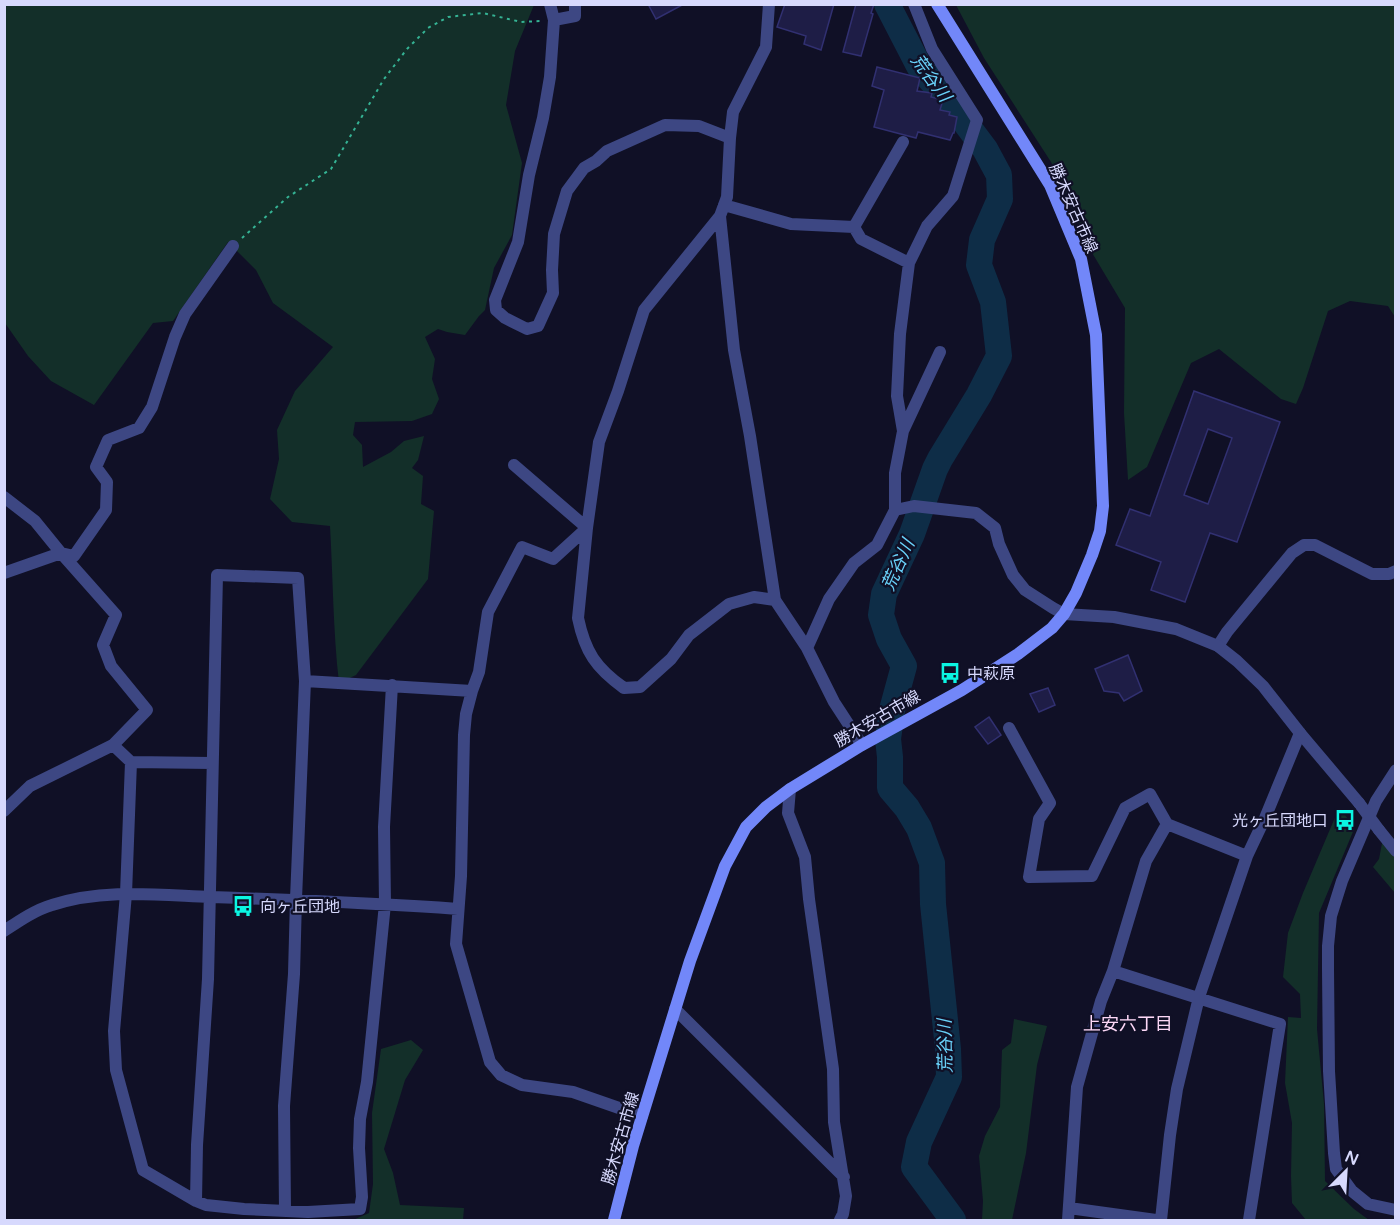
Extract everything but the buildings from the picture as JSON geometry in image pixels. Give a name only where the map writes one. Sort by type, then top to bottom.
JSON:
[{"type":"main road","name":"勝木安古市線","points":[[614,1221],[642,1116],[675,1009],[725,866],[746,826],[790,789],[867,742],[962,690],[1018,654],[1052,628],[1064,614],[1076,593],[1100,531],[1103,506],[1096,335],[1081,259],[1050,185],[942,15],[938,4]]},
{"type":"street","points":[[550,4],[554,20],[549,87],[529,175],[519,242],[495,300],[496,310],[505,318],[527,329],[538,326],[545,313],[553,293],[554,234],[567,191],[584,168],[607,151],[665,125],[699,126],[730,138]]},
{"type":"street","points":[[554,20],[575,16],[574,4]]},
{"type":"street","points":[[770,4],[766,46],[733,112],[727,197],[722,211],[644,310],[599,442],[578,618],[597,665],[624,688],[640,687],[671,660],[689,635],[729,604],[754,597],[775,600]]},
{"type":"street","points":[[903,431],[897,396],[900,334],[909,263],[927,226],[953,196],[977,120],[932,49],[914,4]]},
{"type":"street","points":[[854,227],[903,142]]},
{"type":"street","points":[[722,211],[791,224],[854,227]]},
{"type":"street","points":[[722,211],[734,350],[750,436],[775,600],[807,648],[834,702],[867,742]]},
{"type":"street","points":[[854,227],[861,239],[909,263]]},
{"type":"street","points":[[4,573],[61,553],[74,556],[106,510],[107,482],[96,468],[108,440],[139,428],[152,407],[185,314],[233,246]]},
{"type":"street","points":[[807,648],[829,598],[854,563],[877,545],[895,510],[895,473],[903,431],[940,352]]},
{"type":"street","points":[[514,465],[587,528]]},
{"type":"street","points":[[4,497],[35,521],[116,615],[103,645],[111,666],[147,710],[112,745],[30,786],[4,811]]},
{"type":"street","points":[[895,510],[914,506],[976,513],[994,528],[1012,575],[1025,590],[1064,614],[1114,616],[1176,629],[1218,646],[1263,686],[1394,847]]},
{"type":"street","points":[[587,528],[553,559],[522,547],[488,612],[479,672],[466,714],[461,876],[456,944],[489,1062],[501,1075],[522,1085],[573,1092],[642,1116]]},
{"type":"street","points":[[1218,646],[1292,553],[1304,545],[1315,545],[1372,574],[1389,574],[1395,571]]},
{"type":"street","points":[[196,1201],[197,1145],[208,979],[217,575],[298,578],[304,681],[294,974],[284,1106],[285,1211]]},
{"type":"street","points":[[304,681],[472,691]]},
{"type":"street","points":[[131,762],[126,894],[114,1031],[116,1070],[143,1170],[206,1205],[308,1212],[360,1209],[362,1197],[360,1119],[367,1082],[385,904],[384,827],[392,685]]},
{"type":"street","points":[[1009,728],[1050,803],[1039,819],[1029,877],[1092,876],[1125,808],[1150,794],[1167,824],[1247,856]]},
{"type":"street","points":[[1161,1221],[1176,1089],[1198,997],[1247,856],[1300,733]]},
{"type":"street","points":[[112,745],[131,762],[212,763]]},
{"type":"street","points":[[1395,771],[1376,801],[1342,881],[1331,916],[1328,946],[1329,1071],[1336,1168],[1352,1191],[1368,1204],[1395,1210]]},
{"type":"street","points":[[790,789],[788,813],[805,857],[808,899],[833,1069],[834,1122],[846,1196],[840,1221]]},
{"type":"street","points":[[1156,1221],[1069,1214],[1077,1087],[1101,1001],[1113,971],[1146,861],[1167,824]]},
{"type":"street","points":[[4,931],[51,905],[90,896],[126,894],[296,899],[458,909]]},
{"type":"street","points":[[1113,971],[1280,1024],[1249,1221]]},
{"type":"street","points":[[675,1009],[844,1177]]},
{"type":"path","points":[[233,246],[288,197],[331,169],[384,79],[407,49],[428,28],[448,17],[483,13],[521,22],[554,20]]},
{"type":"green space","points":[[4,5],[534,5],[515,51],[506,105],[522,163],[512,235],[494,268],[485,310],[465,335],[438,329],[425,337],[435,359],[432,379],[439,399],[432,414],[412,421],[355,422],[353,435],[362,445],[363,467],[391,452],[404,441],[424,436],[418,460],[412,468],[423,476],[421,504],[434,511],[428,579],[356,675],[339,683],[330,526],[292,522],[270,499],[279,459],[277,430],[295,391],[333,347],[273,303],[256,270],[228,242],[173,321],[153,323],[94,405],[51,381],[28,356],[5,323]]},
{"type":"green space","points":[[956,5],[1395,5],[1395,317],[1388,306],[1350,301],[1328,311],[1296,404],[1281,399],[1219,349],[1191,363],[1147,467],[1128,480],[1124,413],[1125,308],[1091,251],[1051,162],[984,58]]},
{"type":"green space","points":[[1339,808],[1355,827],[1319,913],[1317,1029],[1324,1104],[1325,1181],[1369,1220],[1306,1220],[1292,1203],[1292,1123],[1285,1083],[1288,1017],[1301,1018],[1300,994],[1283,977],[1288,933]]},
{"type":"green space","points":[[1383,838],[1395,853],[1395,893],[1373,867],[1379,859]]},
{"type":"green space","points":[[1014,1019],[1047,1026],[1037,1065],[1026,1153],[1012,1220],[982,1220],[983,1201],[979,1156],[985,1136],[1000,1107],[1002,1050],[1011,1043]]},
{"type":"green space","points":[[411,1040],[423,1050],[405,1080],[384,1149],[393,1173],[400,1205],[464,1208],[463,1220],[353,1220],[369,1213],[373,1184],[372,1113],[381,1049]]},
{"type":"waterway","name":"荒谷川","points":[[887,4],[919,66],[985,149],[999,175],[1000,199],[982,240],[979,265],[993,302],[999,356],[979,395],[935,469],[912,534],[884,594],[881,615],[889,639],[904,666],[892,710],[888,739],[890,788],[907,808],[919,828],[932,863],[933,904],[948,1049],[949,1077],[919,1142],[914,1167],[953,1220]]},
{"type":"place","name":"中萩原","points":[[950,673]]},
{"type":"place","name":"光ヶ丘団地口","points":[[1345,820]]},
{"type":"place","name":"向ヶ丘団地","points":[[243,906]]},
{"type":"district","name":"上安六丁目","points":[[1128,1024]]}]
